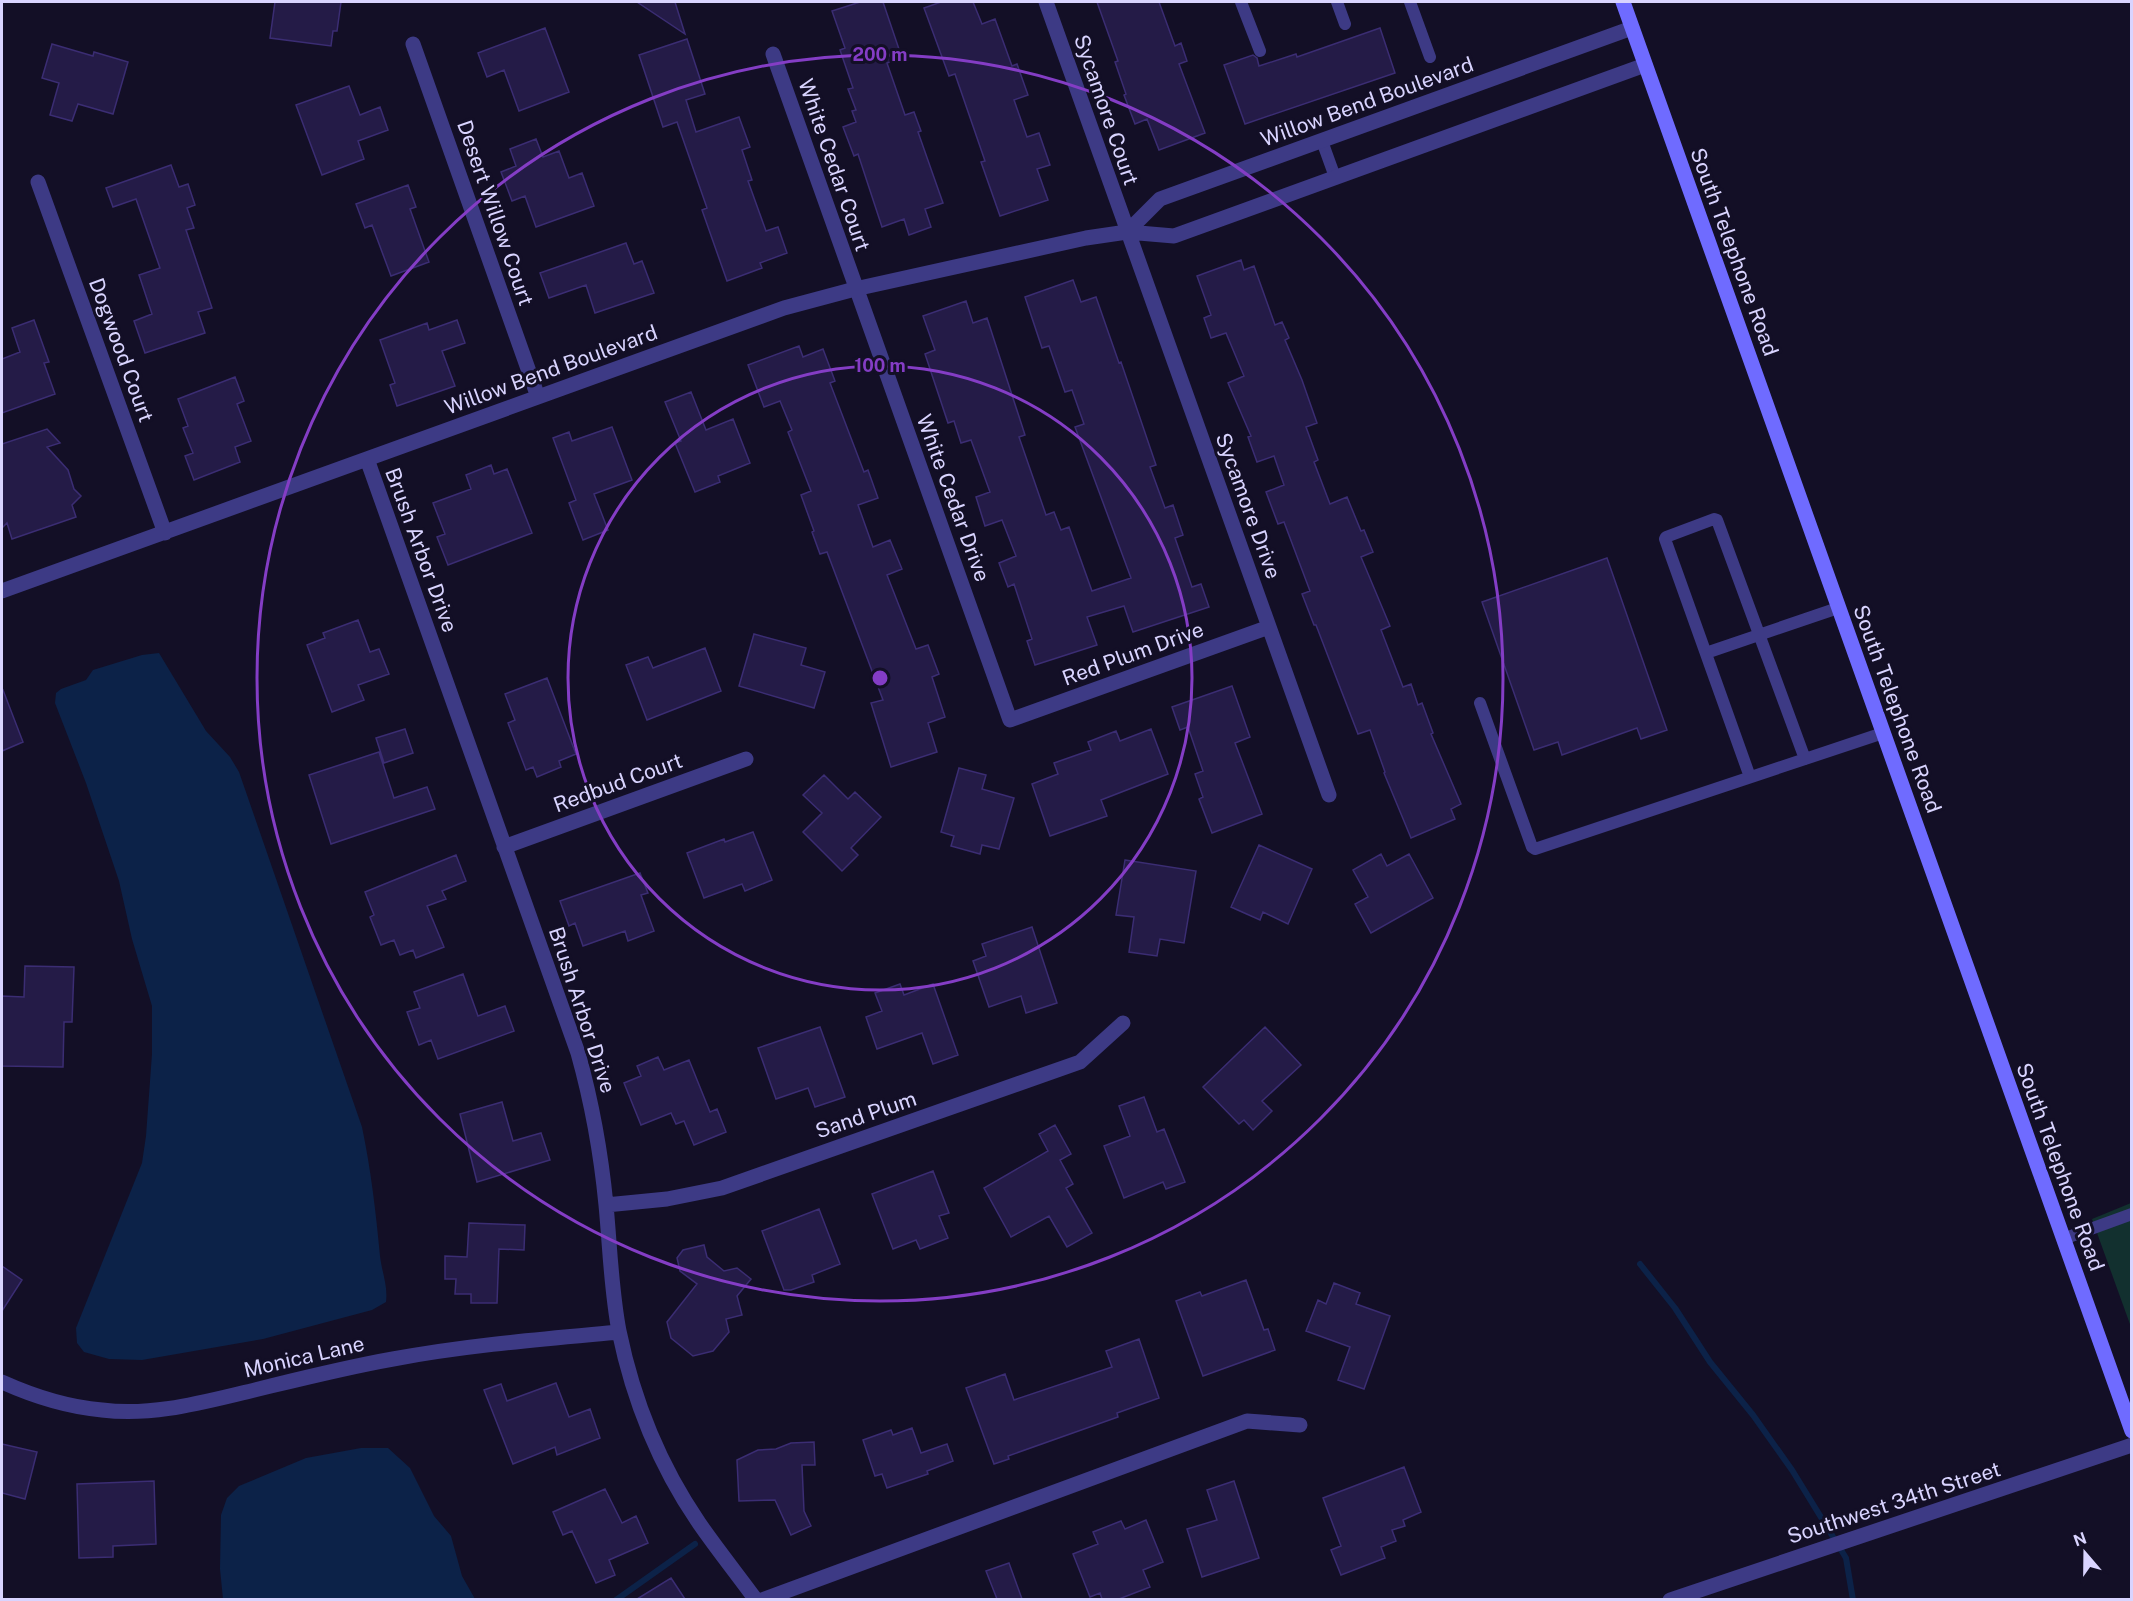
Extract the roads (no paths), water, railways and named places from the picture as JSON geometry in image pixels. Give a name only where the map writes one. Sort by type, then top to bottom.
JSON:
[{"type":"main road","name":"South Telephone Road","points":[[1623,2],[2132,1431]]},
{"type":"street","name":"Sycamore Court","points":[[1046,2],[1127,231]]},
{"type":"street","name":"Willow Bend Boulevard","points":[[1127,231],[1160,199],[1632,28]]},
{"type":"street","name":"Desert Willow Court","points":[[413,44],[538,397]]},
{"type":"street","name":"White Cedar Court","points":[[773,54],[855,290]]},
{"type":"street","name":"Willow Bend Boulevard","points":[[2,591],[784,308],[1086,238],[1127,231],[1174,236],[1645,65]]},
{"type":"street","name":"Dogwood Court","points":[[38,182],[165,533]]},
{"type":"street","name":"Sycamore Drive","points":[[1127,231],[1329,795]]},
{"type":"street","name":"White Cedar Drive","points":[[855,290],[1010,720]]},
{"type":"street","name":"Brush Arbor Drive","points":[[367,459],[578,1053],[593,1115],[606,1205],[610,1267],[619,1332],[636,1393],[649,1431],[670,1474],[699,1522],[756,1599]]},
{"type":"street","name":"Red Plum Drive","points":[[1010,720],[1269,627]]},
{"type":"street","name":"Redbud Court","points":[[504,847],[746,759]]},
{"type":"street","name":"Sand Plum","points":[[606,1205],[667,1199],[722,1188],[1080,1062],[1123,1023]]},
{"type":"street","name":"Monica Lane","points":[[2,1382],[25,1393],[67,1404],[103,1410],[146,1411],[180,1407],[367,1364],[449,1348],[619,1332]]},
{"type":"street","points":[[762,1599],[1247,1420],[1300,1425]]},
{"type":"street","name":"Southwest 34th Street","points":[[1670,1599],[2132,1445]]},
{"type":"lane","points":[[1241,2],[1260,51]]},
{"type":"lane","points":[[1337,2],[1345,24]]},
{"type":"lane","points":[[1410,2],[1430,57]]},
{"type":"lane","points":[[1322,141],[1335,177]]},
{"type":"lane","points":[[1750,777],[1665,538],[1714,519],[1717,520],[1805,759]]},
{"type":"lane","points":[[1706,653],[1838,608]]},
{"type":"lane","points":[[1480,703],[1533,849],[1883,733]]},
{"type":"lane","points":[[2063,1239],[2132,1214]]},
{"type":"water","points":[[159,653],[206,731],[230,757],[239,772],[362,1127],[373,1192],[386,1302],[372,1310],[263,1339],[142,1360],[109,1359],[84,1352],[77,1343],[76,1328],[142,1163],[152,1054],[152,1006],[132,939],[119,881],[86,783],[55,703],[56,693],[86,680],[93,670],[142,655]]},
{"type":"water","points":[[361,1448],[388,1448],[410,1468],[434,1516],[451,1536],[462,1576],[475,1599],[223,1599],[220,1569],[221,1515],[227,1498],[239,1486],[306,1458]]},
{"type":"waterway","points":[[1640,1264],[1675,1308],[1710,1362],[1753,1415],[1792,1470],[1846,1558],[1853,1600]]},
{"type":"waterway","points":[[616,1600],[695,1544]]}]
